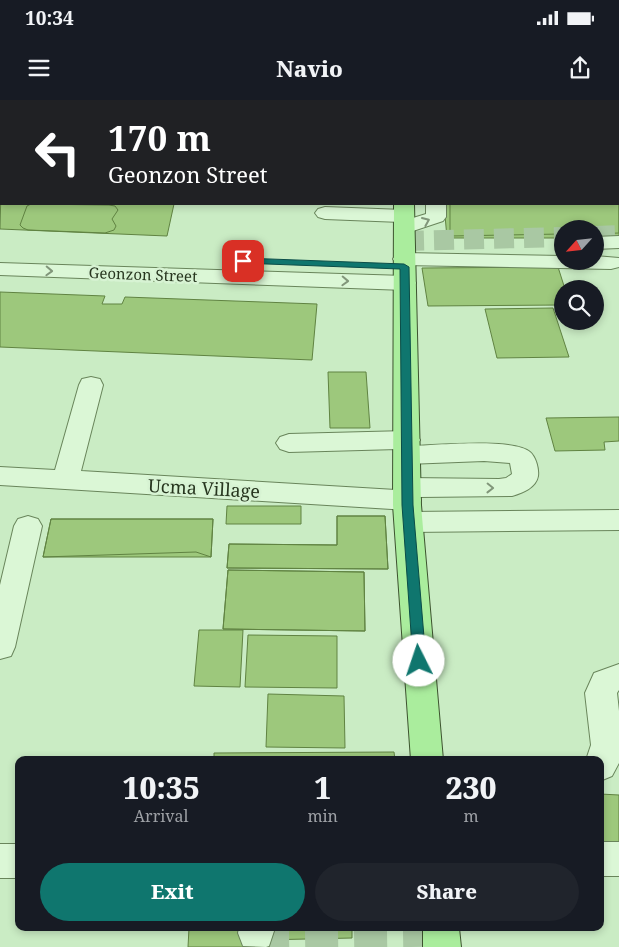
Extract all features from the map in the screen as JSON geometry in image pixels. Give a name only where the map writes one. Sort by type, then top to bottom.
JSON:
[{"type":"main road","points":[[404,244],[408,503],[427,756]]},
{"type":"main road","points":[[441,931],[442,947]]},
{"type":"street","points":[[404,244],[436,217],[436,205]]},
{"type":"street","points":[[325,212],[404,244],[615,263],[619,284]]},
{"type":"street","points":[[604,243],[619,242]]},
{"type":"street","points":[[404,244],[554,244]]},
{"type":"street","name":"Geonzon Street","points":[[0,251],[404,244]]},
{"type":"street","name":"Geonzon Street","points":[[0,269],[404,244]]},
{"type":"street","points":[[65,480],[91,385]]},
{"type":"street","points":[[289,443],[488,453],[514,455],[520,458],[525,475],[524,479],[512,487],[408,503]]},
{"type":"street","name":"Ucma Village","points":[[0,476],[408,503]]},
{"type":"street","points":[[408,503],[619,520]]},
{"type":"street","points":[[0,648],[28,526]]},
{"type":"street","points":[[604,761],[607,745],[601,693],[606,682],[619,677]]},
{"type":"street","points":[[604,859],[619,859]]},
{"type":"street","points":[[0,862],[15,861]]},
{"type":"building","points":[[1,205],[174,205],[167,236],[0,229]]},
{"type":"building","points":[[444,205],[619,205],[619,239],[604,239],[604,220],[554,220],[554,238],[447,238]]},
{"type":"building","points":[[450,205],[619,205],[619,233],[604,234],[604,220],[554,220],[554,234],[450,236]]},
{"type":"building","points":[[27,206],[115,206],[118,210],[112,219],[116,226],[114,230],[105,233],[28,230],[20,225]]},
{"type":"building","points":[[554,267],[554,270],[559,270],[562,280],[554,280],[554,305],[428,306],[422,268]]},
{"type":"building","points":[[0,292],[105,296],[102,304],[122,304],[125,297],[317,304],[312,360],[0,347]]},
{"type":"building","points":[[553,308],[554,330],[560,330],[569,357],[497,358],[485,309]]},
{"type":"building","points":[[328,372],[366,372],[370,428],[330,428]]},
{"type":"building","points":[[619,417],[619,441],[604,442],[605,450],[555,451],[546,418]]},
{"type":"building","points":[[227,506],[301,506],[301,524],[226,524]]},
{"type":"building","points":[[337,516],[385,516],[388,569],[227,568],[229,544],[337,545]]},
{"type":"building","points":[[337,516],[385,516],[388,569],[227,568],[229,544],[337,545]]},
{"type":"building","points":[[51,519],[213,519],[211,557],[43,557]]},
{"type":"building","points":[[51,519],[213,519],[211,557],[196,552],[43,557]]},
{"type":"building","points":[[228,570],[364,572],[365,631],[223,629]]},
{"type":"building","points":[[228,570],[364,572],[365,631],[223,629]]},
{"type":"building","points":[[199,630],[243,630],[240,687],[194,686]]},
{"type":"building","points":[[248,635],[337,636],[337,688],[245,687]]},
{"type":"building","points":[[268,694],[344,696],[345,748],[266,747]]},
{"type":"building","points":[[394,752],[394,756],[214,756],[214,753]]},
{"type":"building","points":[[604,794],[619,795],[619,855],[604,855]]},
{"type":"building","points":[[189,931],[246,931],[245,947],[188,947]]},
{"type":"building","points":[[261,931],[352,931],[352,938],[262,940]]},
{"type":"tunnel","points":[[604,236],[619,235]]},
{"type":"tunnel","points":[[404,241],[554,237]]},
{"type":"tunnel","points":[[256,933],[379,931]]},
{"type":"route","points":[[243,261],[404,267],[408,505],[419,661]]}]
